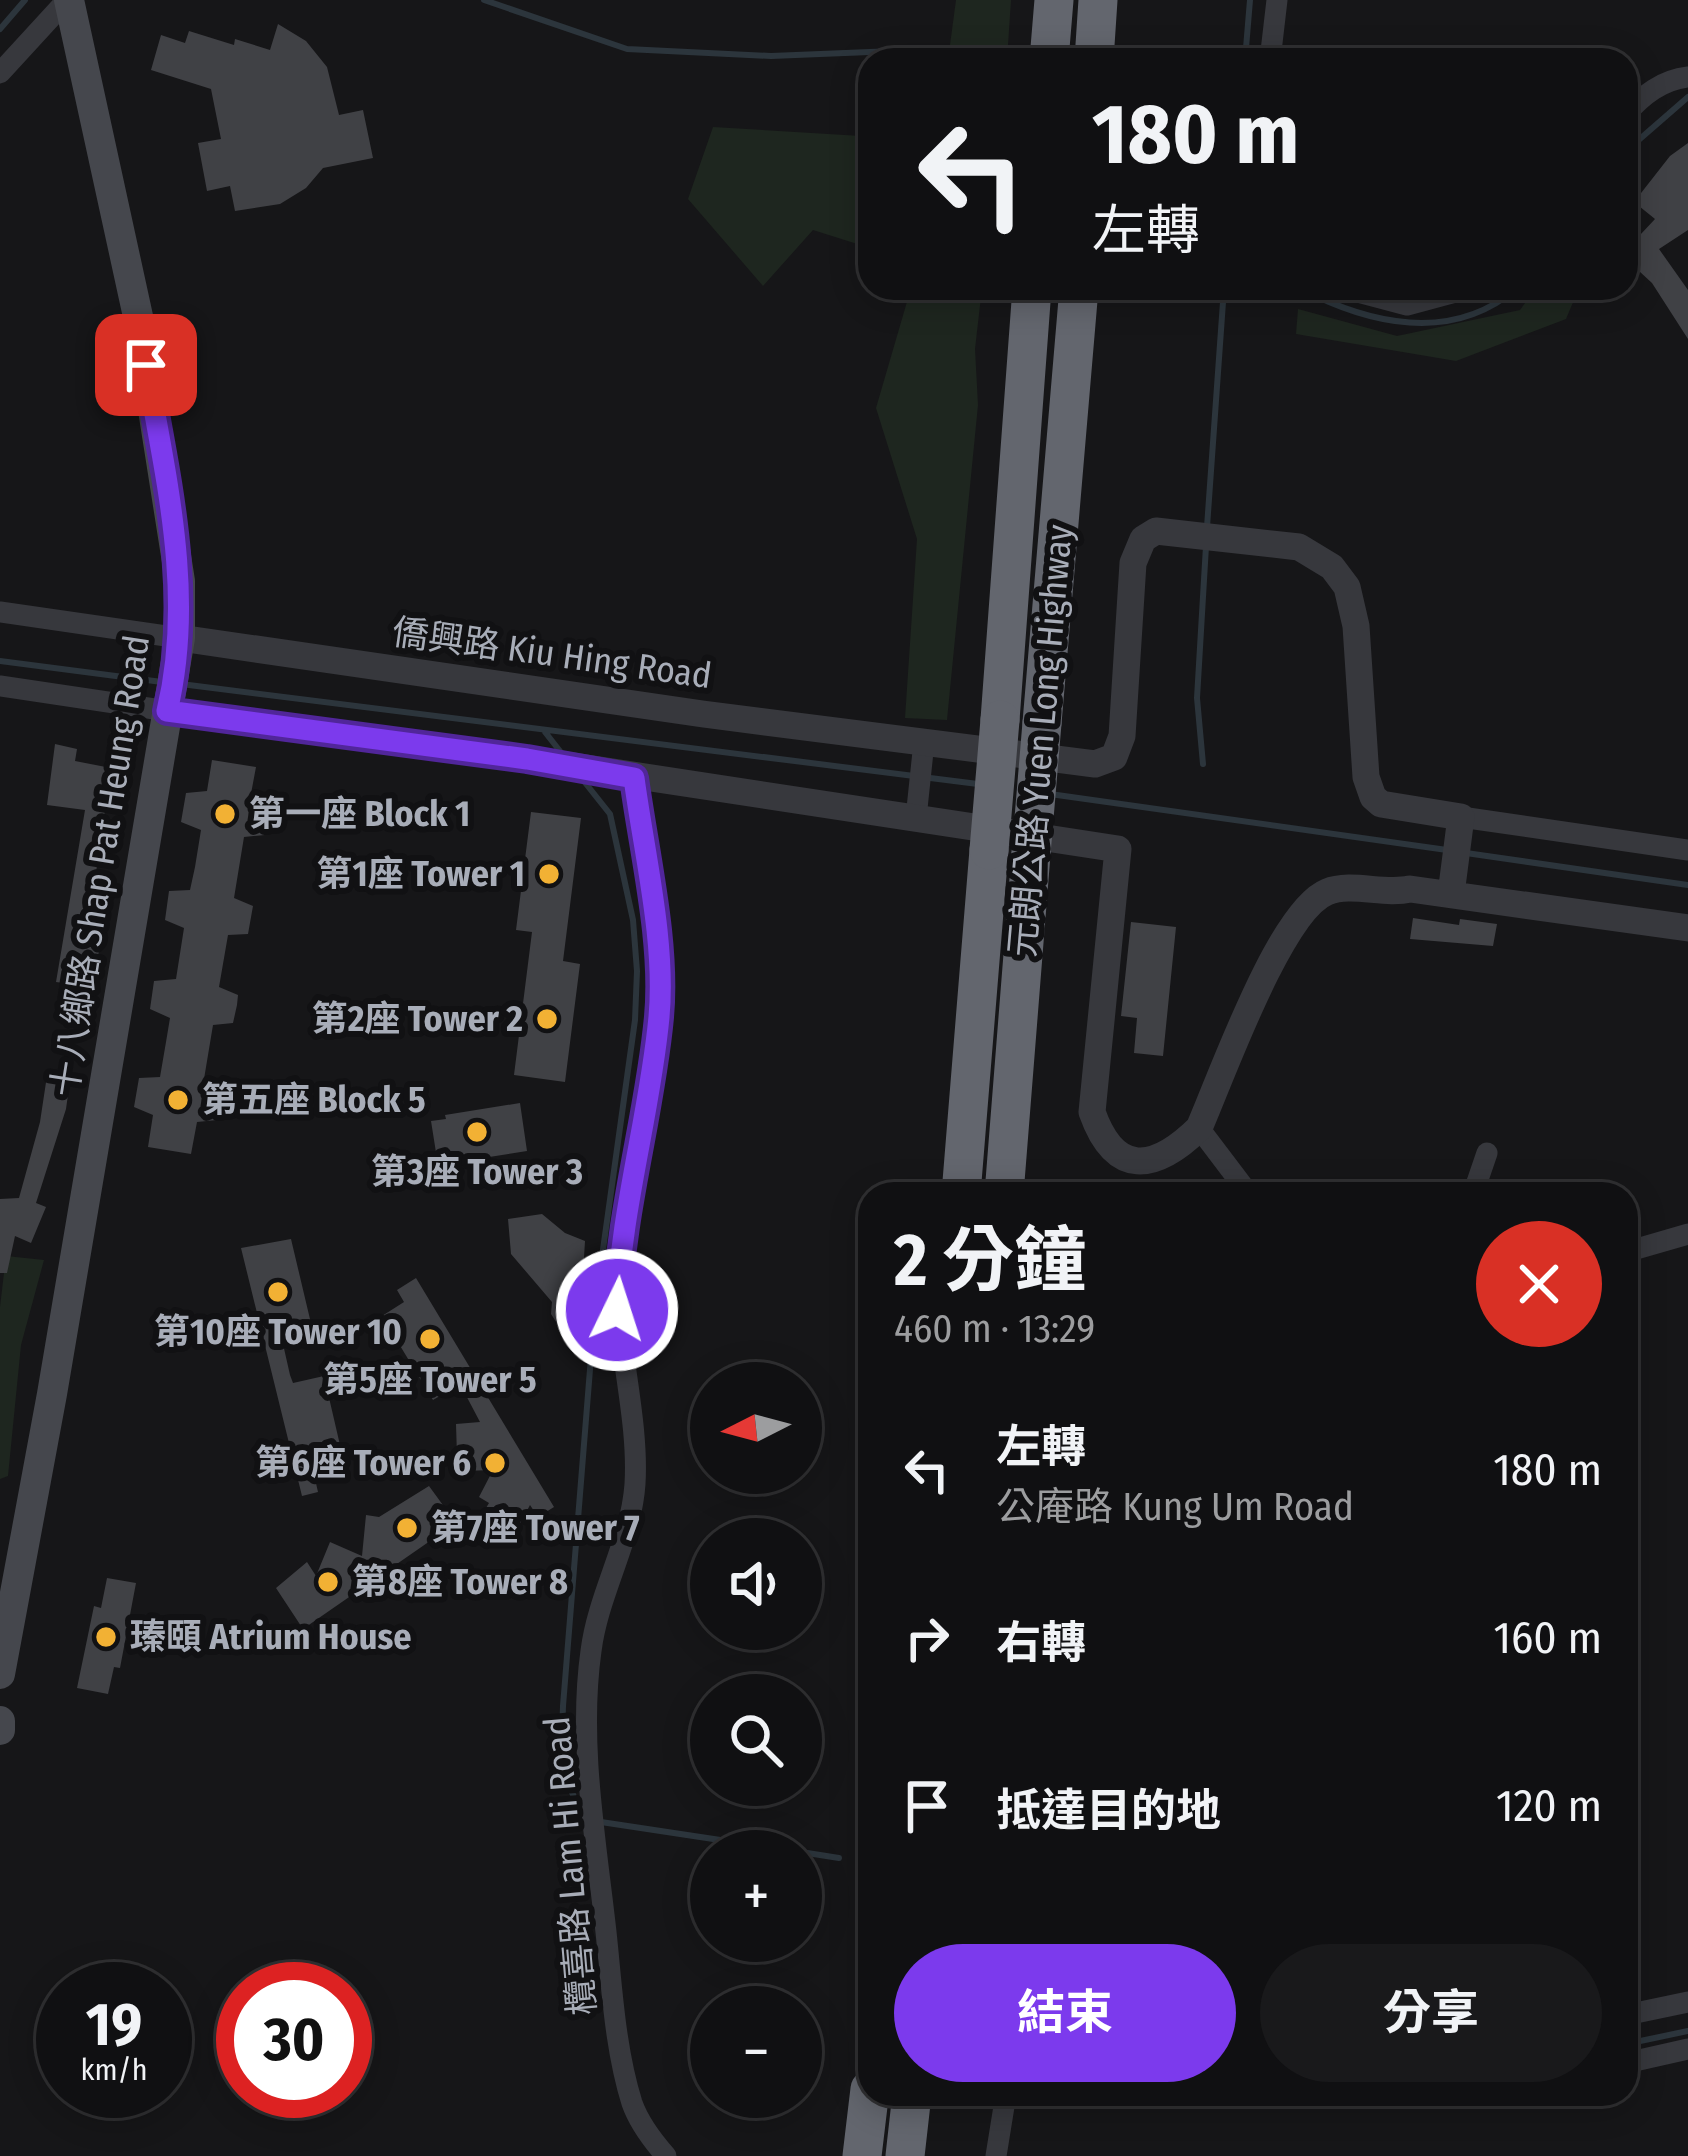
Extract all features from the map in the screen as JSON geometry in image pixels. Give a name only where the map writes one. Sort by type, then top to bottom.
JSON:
[{"type":"highway","points":[[1050,48],[1054,0]]},
{"type":"highway","points":[[1095,48],[1098,0]]},
{"type":"highway","name":"元朗公路 Yuen Long Highway","points":[[962,1182],[1031,300]]},
{"type":"highway","name":"元朗公路 Yuen Long Highway","points":[[1005,1182],[1077,300]]},
{"type":"highway","points":[[862,2156],[868,2106]]},
{"type":"highway","points":[[905,2156],[911,2106]]},
{"type":"main road","name":"十八鄉路 Shap Pat Heung Road","points":[[0,1674],[179,643],[180,581],[139,322],[68,0]]},
{"type":"street","points":[[0,73],[68,0]]},
{"type":"street","points":[[1271,48],[1276,0]]},
{"type":"street","points":[[1638,101],[1684,77]]},
{"type":"street","points":[[1388,300],[1407,305],[1426,300]]},
{"type":"street","name":"僑興路 Kiu Hing Road","points":[[0,612],[179,643],[1095,764],[1114,757],[1122,736],[1133,562],[1143,539],[1156,531],[1299,547],[1332,567],[1347,587],[1356,626],[1366,777],[1373,797],[1381,804],[1461,818]]},
{"type":"street","points":[[0,686],[170,701],[622,776],[1118,849],[1092,1112],[1103,1143],[1124,1159],[1147,1160],[1178,1148],[1199,1128],[1270,963],[1310,904],[1336,890],[1410,889],[1688,928]]},
{"type":"street","points":[[916,818],[924,742]]},
{"type":"street","name":"欖喜路 Lam Hi Road","points":[[622,776],[659,966],[659,1016],[618,1276],[617,1310],[635,1484],[591,1648],[590,1778],[616,2022],[632,2104],[666,2156]]},
{"type":"street","points":[[1450,894],[1461,818],[1688,850]]},
{"type":"street","points":[[1199,1128],[1240,1182]]},
{"type":"street","points":[[1477,1182],[1486,1153]]},
{"type":"street","points":[[1638,1249],[1688,1234]]},
{"type":"street","points":[[1638,2012],[1688,2002]]},
{"type":"street","points":[[1638,2060],[1688,2049]]},
{"type":"street","points":[[996,2156],[1004,2106]]},
{"type":"shaded area","points":[[956,0],[1011,0],[1008,48],[950,48]]},
{"type":"shaded area","points":[[713,127],[858,136],[858,244],[813,230],[763,286],[688,199]]},
{"type":"shaded area","points":[[908,300],[981,300],[975,349],[978,405],[947,720],[905,718],[917,539],[876,408]]},
{"type":"shaded area","points":[[1527,300],[1574,300],[1566,319],[1456,361],[1296,334],[1298,309],[1397,336],[1520,310]]},
{"type":"shaded area","points":[[6,1256],[44,1260],[21,1345],[8,1476],[0,1479],[0,1307]]},
{"type":"building","points":[[278,24],[306,41],[327,67],[339,115],[363,110],[373,158],[323,168],[306,188],[280,204],[235,211],[230,186],[207,191],[198,143],[221,139],[211,89],[151,70],[161,35],[185,43],[189,31],[270,50]]},
{"type":"building","points":[[1688,143],[1688,230],[1659,249],[1688,290],[1688,339],[1652,283],[1638,270],[1638,237],[1655,219],[1638,205],[1638,197],[1670,156]]},
{"type":"building","points":[[55,744],[77,749],[75,761],[111,768],[86,942],[100,944],[93,987],[56,982],[85,810],[47,805]]},
{"type":"building","points":[[212,760],[256,767],[250,799],[269,808],[265,835],[244,837],[234,898],[253,906],[248,934],[228,935],[219,987],[238,995],[237,1005],[233,1023],[213,1025],[203,1085],[222,1093],[217,1120],[197,1122],[191,1154],[148,1147],[153,1115],[134,1107],[139,1078],[160,1077],[170,1018],[150,1009],[154,981],[176,979],[184,928],[165,920],[169,891],[190,890],[201,830],[181,822],[186,793],[207,791]]},
{"type":"building","points":[[531,812],[581,818],[563,961],[580,964],[565,1082],[514,1075],[532,932],[516,930]]},
{"type":"building","points":[[1413,918],[1459,925],[1460,919],[1497,924],[1493,946],[1410,939]]},
{"type":"building","points":[[1131,922],[1176,927],[1163,1056],[1134,1053],[1137,1018],[1121,1016]]},
{"type":"building","points":[[48,1069],[71,1073],[66,1109],[36,1203],[46,1207],[31,1243],[15,1236],[7,1273],[0,1273],[0,1199],[19,1198],[40,1122]]},
{"type":"building","name":"第3座 Tower 3","points":[[520,1103],[527,1151],[438,1165],[431,1121]]},
{"type":"building","points":[[542,1214],[565,1233],[585,1241],[578,1356],[551,1314],[552,1302],[511,1254],[508,1219]]},
{"type":"building","points":[[291,1239],[314,1336],[283,1344],[290,1375],[293,1383],[324,1376],[346,1471],[315,1479],[318,1492],[302,1496],[241,1248]]},
{"type":"building","points":[[416,1278],[554,1507],[538,1517],[530,1505],[519,1526],[486,1508],[489,1503],[479,1497],[493,1470],[464,1471],[464,1456],[457,1456],[456,1424],[480,1422],[460,1384],[433,1400],[382,1316],[404,1302],[397,1290]]},
{"type":"building","points":[[429,1486],[456,1523],[303,1629],[276,1588],[307,1562],[316,1576],[330,1542],[362,1556],[366,1515],[379,1517]]},
{"type":"building","name":"瑧頤 Atrium House","points":[[107,1578],[136,1583],[120,1668],[114,1667],[108,1694],[77,1688],[94,1606],[101,1608]]},
{"type":"waterway","points":[[0,29],[25,0]]},
{"type":"waterway","points":[[484,0],[627,49],[771,56],[858,52]]},
{"type":"waterway","points":[[1246,48],[1250,0]]},
{"type":"waterway","points":[[1638,141],[1688,97]]},
{"type":"waterway","points":[[1207,527],[1223,300]]},
{"type":"waterway","points":[[1324,300],[1381,319],[1410,322],[1465,317],[1500,300]]},
{"type":"waterway","points":[[1203,764],[1197,698],[1206,546]]},
{"type":"waterway","points":[[0,661],[162,682]]},
{"type":"waterway","points":[[181,684],[978,784]]},
{"type":"waterway","points":[[545,732],[563,755]]},
{"type":"waterway","points":[[579,775],[610,814],[633,920],[637,971],[635,1020],[595,1307],[563,1706],[565,1775],[585,1812]]},
{"type":"waterway","points":[[1050,794],[1447,850]]},
{"type":"waterway","points":[[1466,853],[1688,885]]},
{"type":"waterway","points":[[601,1822],[690,1835]]},
{"type":"waterway","points":[[822,1855],[839,1858]]},
{"type":"waterway","points":[[1638,2041],[1688,2031]]},
{"type":"place","name":"第一座 Block 1","points":[[225,814]]},
{"type":"place","name":"第1座 Tower 1","points":[[549,874]]},
{"type":"place","name":"第2座 Tower 2","points":[[547,1019]]},
{"type":"place","name":"第五座 Block 5","points":[[178,1100]]},
{"type":"place","name":"第3座 Tower 3","points":[[477,1132]]},
{"type":"place","name":"第10座 Tower 10","points":[[278,1292]]},
{"type":"place","name":"第5座 Tower 5","points":[[430,1339]]},
{"type":"place","name":"第6座 Tower 6","points":[[495,1463]]},
{"type":"place","name":"第7座 Tower 7","points":[[407,1528]]},
{"type":"place","name":"第8座 Tower 8","points":[[328,1582]]},
{"type":"place","name":"瑧頤 Atrium House","points":[[106,1637]]},
{"type":"route","points":[[146,365],[180,581],[180,638],[167,711],[527,759],[634,778],[659,966],[659,1016],[618,1276],[617,1310]]}]
